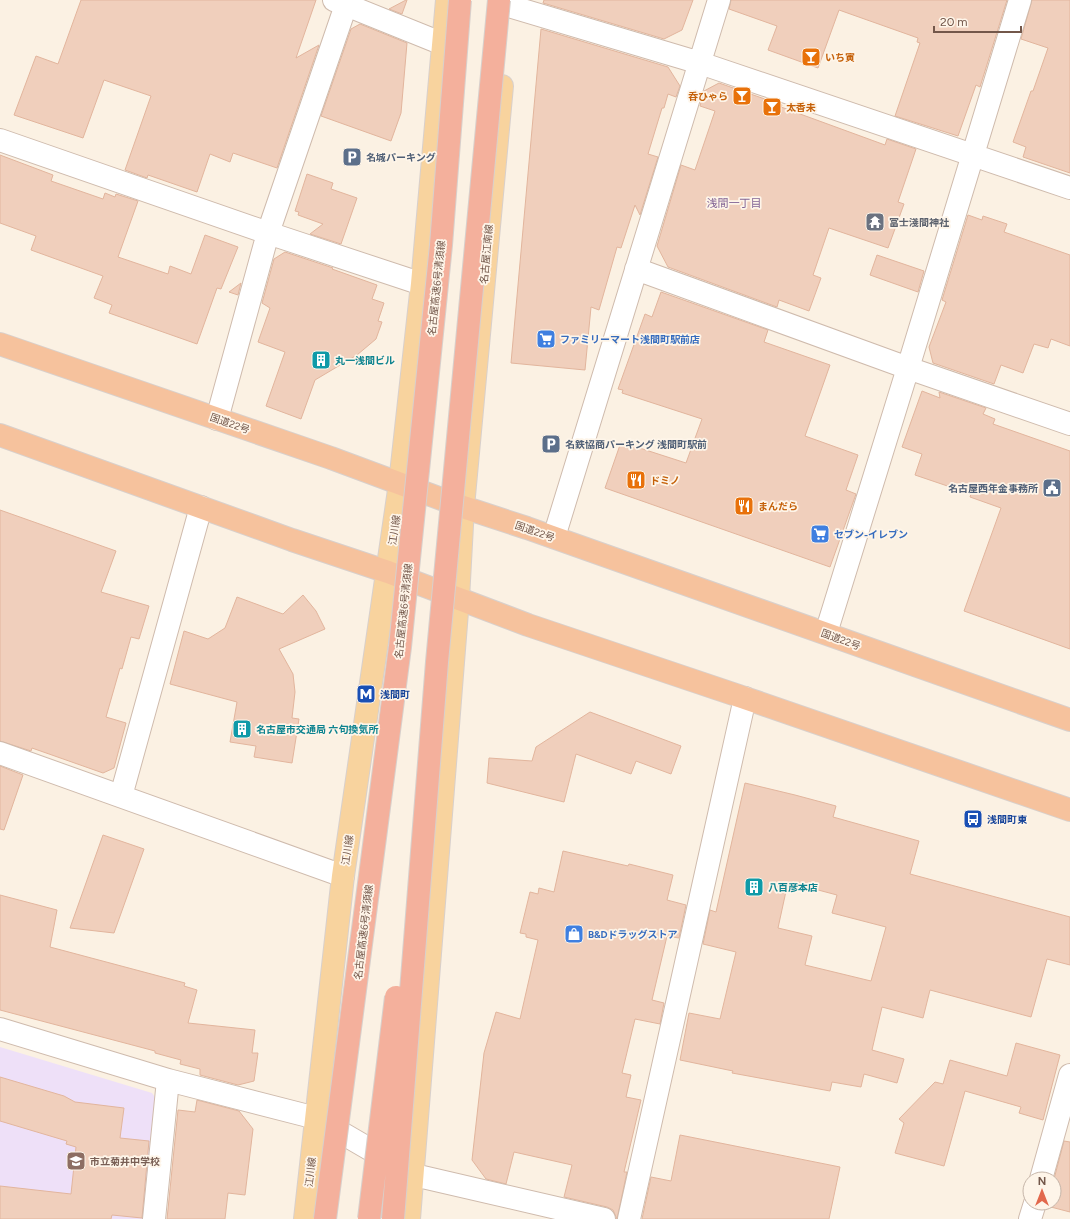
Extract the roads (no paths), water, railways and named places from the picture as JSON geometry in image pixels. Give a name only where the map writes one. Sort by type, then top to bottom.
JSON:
[{"type":"highway","name":"名古屋高速6号清須線","points":[[326,1219],[400,647],[441,245],[460,0]]},
{"type":"highway","points":[[369,1219],[437,662],[506,2]]},
{"type":"highway","name":"国道22号","points":[[0,344],[400,483],[463,507],[554,537],[1070,720]]},
{"type":"highway","points":[[0,435],[307,545],[388,572],[528,626],[745,698],[1070,810]]},
{"type":"highway","points":[[341,1219],[377,901],[400,647]]},
{"type":"highway","points":[[393,1219],[437,662]]},
{"type":"main road","points":[[400,483],[422,284],[447,0]]},
{"type":"main road","name":"名古屋江南線","points":[[463,507],[506,2]]},
{"type":"main road","name":"江川線","points":[[305,1219],[344,876],[400,483]]},
{"type":"main road","points":[[409,1219],[414,1176],[458,599],[463,507]]},
{"type":"street","points":[[554,537],[719,0]]},
{"type":"street","points":[[826,633],[1020,0]]},
{"type":"street","points":[[506,2],[700,63],[1070,188]]},
{"type":"street","points":[[217,419],[268,234],[339,3],[443,44]]},
{"type":"street","points":[[0,140],[268,234],[422,284]]},
{"type":"street","points":[[636,269],[908,368],[1070,424]]},
{"type":"street","points":[[121,796],[202,507]]},
{"type":"street","points":[[629,1219],[745,698]]},
{"type":"street","points":[[0,753],[344,876]]},
{"type":"street","points":[[0,1029],[168,1080],[316,1118],[414,1176],[604,1219]]},
{"type":"street","points":[[1043,1171],[1070,1075]]},
{"type":"street","points":[[154,1219],[168,1080]]},
{"type":"place","name":"いち寅","points":[[811,57]]},
{"type":"place","name":"呑ひゃら","points":[[742,96]]},
{"type":"place","name":"太香未","points":[[772,107]]},
{"type":"place","name":"名城パーキング","points":[[352,157]]},
{"type":"place","name":"冨士淺間神社","points":[[875,222]]},
{"type":"place","name":"ファミリーマート浅間町駅前店","points":[[546,339]]},
{"type":"place","name":"丸一浅間ビル","points":[[321,360]]},
{"type":"place","name":"名鉄協商パーキング 浅間町駅前","points":[[551,444]]},
{"type":"place","name":"ドミノ","points":[[636,480]]},
{"type":"place","name":"名古屋西年金事務所","points":[[1052,488]]},
{"type":"place","name":"まんだら","points":[[744,506]]},
{"type":"place","name":"セブン-イレブン","points":[[820,534]]},
{"type":"place","name":"浅間町","points":[[366,694]]},
{"type":"place","name":"名古屋市交通局 六句換気所","points":[[242,729]]},
{"type":"place","name":"浅間町東","points":[[973,819]]},
{"type":"place","name":"八百彦本店","points":[[754,887]]},
{"type":"place","name":"B&Dドラッグストア","points":[[574,934]]},
{"type":"place","name":"市立菊井中学校","points":[[76,1161]]},
{"type":"district","name":"浅間一丁目","points":[[734,203]]}]
